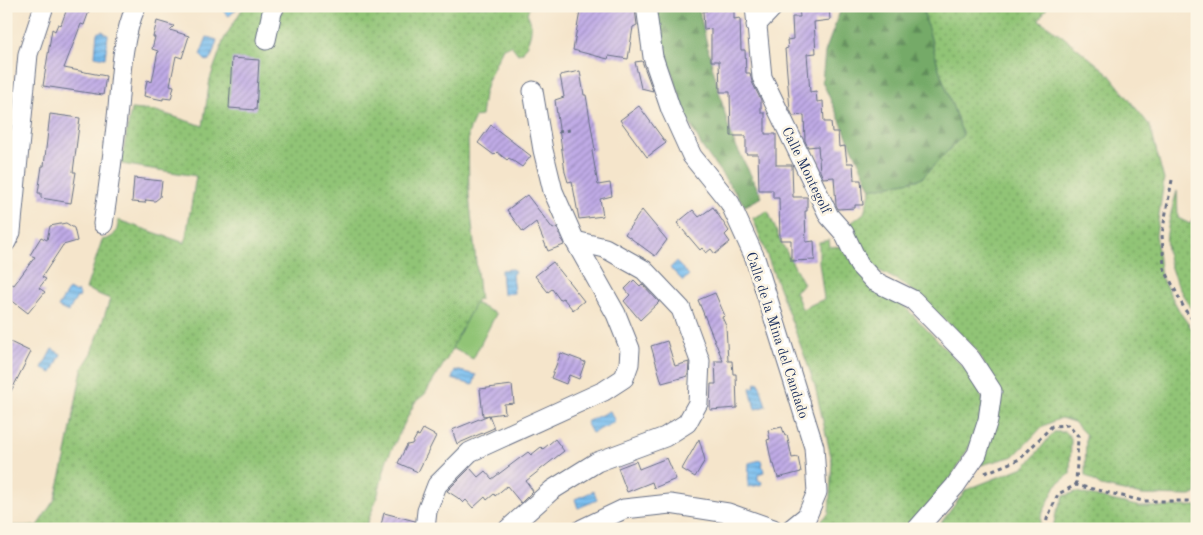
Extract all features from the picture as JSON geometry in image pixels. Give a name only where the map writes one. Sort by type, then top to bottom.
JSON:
[{"type":"street","points":[[6,242],[11,232],[28,54],[44,6]]},
{"type":"street","points":[[104,224],[123,52],[130,18],[136,6]]},
{"type":"street","points":[[266,40],[275,6]]},
{"type":"street","name":"Calle de la Mina del Candado","points":[[646,6],[653,57],[671,110],[692,156],[730,203],[755,258],[814,448],[817,492],[807,516],[791,529]]},
{"type":"street","name":"Calle Montegolf","points":[[774,6],[756,16],[762,77],[829,216],[844,233],[859,265],[874,281],[913,300],[971,359],[992,391],[988,420],[977,454],[955,486],[917,529]]},
{"type":"street","points":[[425,529],[427,511],[437,485],[470,452],[604,391],[624,378],[629,364],[630,348],[616,314],[575,241],[553,191],[543,150],[533,91]]},
{"type":"street","points":[[508,529],[552,490],[597,462],[665,436],[687,423],[698,403],[700,361],[681,309],[644,270],[605,248],[575,241]]},
{"type":"street","points":[[582,529],[624,509],[670,504],[728,513],[773,529]]},
{"type":"path","points":[[1172,180],[1162,234],[1164,268],[1185,310],[1197,325]]},
{"type":"path","points":[[955,486],[1020,459],[1052,426],[1068,426],[1078,436],[1076,486]]},
{"type":"path","points":[[1046,529],[1047,519],[1058,494],[1076,486],[1143,501],[1197,500]]},
{"type":"green space","points":[[244,6],[530,6],[527,13],[531,23],[531,33],[526,47],[523,52],[518,54],[511,45],[503,48],[489,77],[481,116],[475,117],[468,134],[469,195],[480,301],[477,299],[448,357],[425,394],[415,402],[387,459],[377,498],[365,529],[6,529],[6,526],[37,526],[55,499],[65,459],[82,369],[92,353],[110,299],[86,289],[102,240],[110,238],[115,234],[118,220],[185,243],[196,176],[121,164],[131,109],[156,111],[203,126],[210,79],[224,39]]},
{"type":"green space","points":[[657,6],[698,6],[731,136],[762,197],[745,206],[702,147],[685,114],[659,30]]},
{"type":"green space","points":[[842,6],[922,6],[939,69],[963,135],[921,179],[871,189],[822,81],[825,52]]},
{"type":"green space","points":[[922,6],[1048,6],[1039,20],[1061,35],[1108,73],[1150,126],[1164,180],[1156,235],[1161,277],[1181,314],[1197,336],[1197,493],[1191,496],[1142,495],[1101,486],[1085,475],[1086,435],[1074,422],[1061,418],[1043,426],[1014,456],[981,465],[998,419],[998,388],[977,351],[916,293],[899,281],[872,267],[846,227],[864,213],[871,189],[921,179],[963,135],[939,69]]},
{"type":"green space","points":[[1177,191],[1178,218],[1190,224],[1197,213],[1197,316],[1174,277],[1166,243]]},
{"type":"green space","points":[[768,211],[780,240],[804,284],[795,291],[802,309],[824,299],[819,262],[819,242],[829,240],[830,247],[842,246],[974,378],[984,403],[974,439],[951,478],[908,529],[813,529],[829,513],[832,461],[815,386],[753,218]]},
{"type":"green space","points":[[475,303],[496,314],[473,359],[452,348]]},
{"type":"green space","points":[[1054,432],[1066,432],[1071,438],[1070,474],[1056,485],[1041,517],[1040,529],[934,529],[966,490],[1026,466]]},
{"type":"green space","points":[[1076,492],[1141,507],[1197,506],[1197,529],[1053,529],[1056,513],[1064,496]]},
{"type":"water","points":[[229,6],[240,6],[229,16],[224,11]]},
{"type":"water","points":[[102,31],[108,35],[105,58],[95,56],[97,33]]},
{"type":"water","points":[[207,37],[217,40],[211,59],[206,61],[200,55]]},
{"type":"water","points":[[676,262],[689,275],[683,281],[670,268]]},
{"type":"water","points":[[512,269],[515,271],[512,275],[514,293],[503,294],[501,270]]},
{"type":"water","points":[[69,289],[76,293],[77,291],[80,295],[68,312],[58,307]]},
{"type":"water","points":[[52,349],[61,354],[52,373],[42,368]]},
{"type":"water","points":[[455,370],[476,375],[473,385],[452,379]]},
{"type":"water","points":[[756,382],[759,383],[766,406],[755,409],[750,388],[755,387]]},
{"type":"water","points":[[610,411],[615,422],[592,433],[586,422]]},
{"type":"water","points":[[761,460],[764,472],[758,474],[758,480],[762,482],[761,485],[748,487],[749,463]]},
{"type":"water","points":[[594,491],[597,500],[578,508],[575,499]]},
{"type":"building","points":[[68,6],[91,6],[84,25],[81,24],[64,68],[106,76],[103,95],[43,86],[52,29],[55,31],[58,24],[61,25]]},
{"type":"building","points":[[581,6],[613,6],[628,10],[635,9],[637,25],[633,27],[628,59],[609,56],[608,59],[573,50]]},
{"type":"building","points":[[707,6],[723,6],[723,10],[734,9],[734,19],[740,18],[741,50],[745,50],[746,73],[750,73],[752,82],[761,100],[761,113],[765,113],[765,134],[776,134],[776,165],[792,165],[793,197],[807,197],[807,211],[805,211],[806,242],[814,241],[815,260],[791,261],[791,240],[780,240],[779,198],[773,198],[773,190],[759,190],[758,154],[746,154],[746,136],[731,136],[730,92],[720,92],[719,61],[711,61],[711,29],[704,30],[703,11],[707,11]]},
{"type":"building","points":[[806,6],[829,6],[830,20],[814,22],[816,53],[807,54],[810,92],[816,91],[817,102],[823,101],[824,122],[831,122],[832,132],[838,132],[839,147],[845,146],[847,163],[853,163],[854,180],[861,180],[863,205],[855,205],[855,208],[838,209],[834,177],[823,178],[820,171],[818,146],[808,147],[805,141],[804,115],[793,116],[790,110],[785,49],[788,48],[787,40],[793,39],[792,17],[800,17],[799,8],[806,8]]},
{"type":"building","points":[[157,21],[174,26],[170,30],[189,36],[182,58],[176,56],[170,85],[174,86],[171,99],[163,98],[163,100],[144,96],[147,80],[152,82],[158,51],[152,49]]},
{"type":"building","points":[[232,58],[259,60],[256,110],[229,108]]},
{"type":"building","points":[[642,61],[653,91],[641,88],[635,62]]},
{"type":"building","points":[[580,71],[595,150],[592,151],[598,185],[610,183],[612,196],[600,199],[603,216],[579,219],[572,181],[568,182],[565,172],[555,100],[564,97],[560,75]]},
{"type":"building","points":[[639,106],[666,143],[647,157],[620,120]]},
{"type":"building","points":[[50,114],[80,118],[73,172],[76,172],[71,203],[41,198],[41,193],[38,193],[42,166],[44,166]]},
{"type":"building","points":[[491,125],[531,156],[522,167],[509,158],[507,160],[497,152],[494,155],[478,143]]},
{"type":"building","points":[[134,178],[162,181],[160,197],[155,201],[146,200],[145,203],[132,202]]},
{"type":"building","points":[[527,195],[553,229],[557,227],[564,245],[548,251],[536,222],[523,232],[507,210]]},
{"type":"building","points":[[713,207],[729,231],[725,235],[730,242],[715,254],[711,249],[706,253],[702,248],[700,250],[677,223],[693,210],[699,217]]},
{"type":"building","points":[[642,210],[667,240],[655,256],[625,234]]},
{"type":"building","points":[[66,223],[74,228],[77,241],[63,245],[42,277],[46,279],[39,288],[45,292],[28,313],[6,296],[6,292],[12,284],[14,285],[35,257],[30,255],[41,237],[47,240],[50,226]]},
{"type":"building","points":[[553,262],[584,301],[573,310],[563,298],[560,300],[552,289],[548,292],[535,276]]},
{"type":"building","points":[[634,280],[640,286],[642,284],[659,302],[640,320],[624,301],[630,295],[625,289]]},
{"type":"building","points":[[715,293],[725,316],[722,317],[726,326],[728,361],[732,361],[733,374],[736,374],[737,408],[710,410],[711,384],[716,384],[715,361],[723,361],[698,300]]},
{"type":"building","points":[[6,340],[31,352],[6,401]]},
{"type":"building","points":[[667,341],[675,366],[689,362],[688,376],[662,383],[651,346]]},
{"type":"building","points":[[561,353],[585,362],[579,379],[569,375],[566,384],[551,378]]},
{"type":"building","points":[[512,385],[514,403],[504,404],[505,413],[483,416],[480,389]]},
{"type":"building","points":[[489,415],[494,428],[457,444],[452,430]]},
{"type":"building","points":[[782,427],[785,436],[787,435],[792,458],[798,457],[801,472],[778,478],[774,464],[772,464],[767,440],[770,439],[768,430]]},
{"type":"building","points":[[423,429],[436,436],[418,472],[398,463],[407,445],[412,444]]},
{"type":"building","points":[[555,439],[564,451],[526,481],[533,491],[521,503],[507,486],[487,500],[485,497],[473,508],[466,500],[463,503],[447,491],[470,468],[478,477],[485,471],[492,479],[528,452],[531,455],[541,447],[543,449]]},
{"type":"building","points":[[699,439],[705,460],[695,477],[682,469]]},
{"type":"building","points":[[667,458],[676,479],[654,488],[652,482],[627,492],[618,468],[636,461],[639,469]]},
{"type":"building","points":[[384,513],[415,521],[414,529],[380,529]]}]
